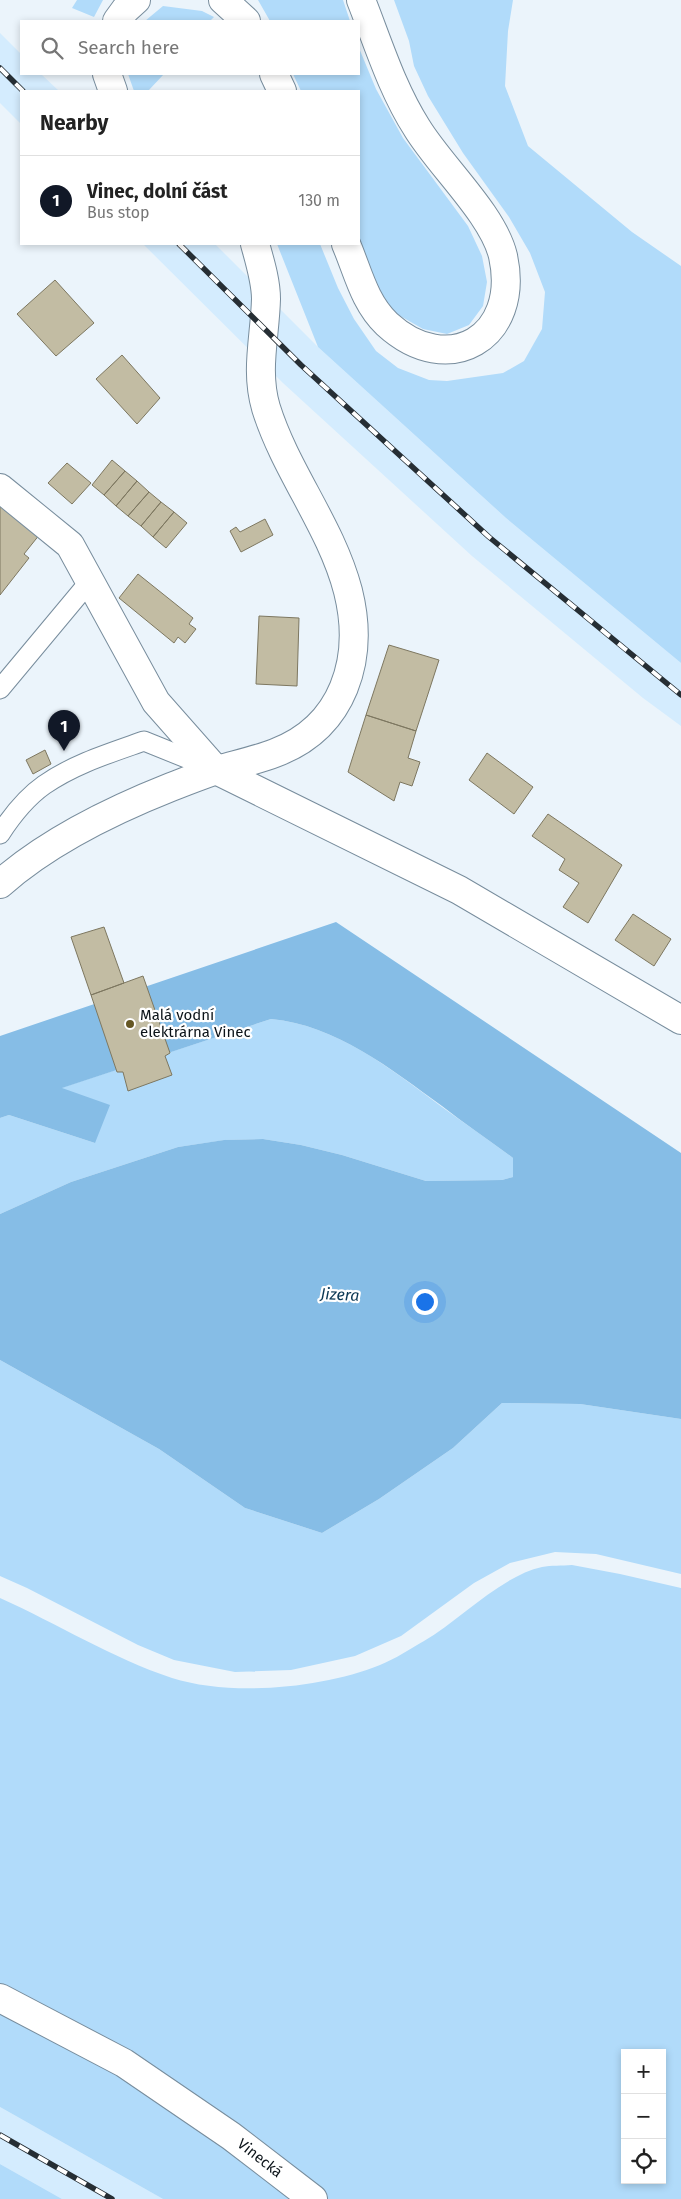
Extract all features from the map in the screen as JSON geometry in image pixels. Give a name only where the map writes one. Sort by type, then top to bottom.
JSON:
[{"type":"street","points":[[118,20],[136,0]]},
{"type":"street","points":[[223,0],[245,20]]},
{"type":"street","points":[[346,245],[361,285],[371,305],[387,324],[406,338],[442,350],[456,349],[470,345],[482,338],[493,326],[501,312],[506,283],[498,242],[483,216],[417,129],[398,94],[361,0]]},
{"type":"street","points":[[107,75],[113,90]]},
{"type":"street","points":[[274,75],[282,90]]},
{"type":"street","points":[[0,884],[12,873],[56,844],[107,816],[169,788],[216,770],[274,754],[296,743],[316,729],[332,711],[344,690],[353,654],[353,615],[347,589],[324,530],[288,465],[266,406],[259,369],[266,296],[263,273],[255,245]]},
{"type":"street","points":[[0,488],[70,545],[156,702],[216,770],[459,890],[681,1020]]},
{"type":"street","name":"Vinecká","points":[[0,1998],[124,2063],[231,2136],[313,2199]]},
{"type":"lane","points":[[0,689],[90,581]]},
{"type":"lane","points":[[0,834],[10,819],[44,785],[93,759],[144,742],[216,770]]},
{"type":"shaded area","points":[[77,0],[103,0],[94,17],[72,8]]},
{"type":"shaded area","points":[[258,0],[343,0],[350,20],[269,20]]},
{"type":"shaded area","points":[[394,0],[513,0],[508,31],[505,86],[528,146],[632,232],[681,266],[681,663],[506,518],[318,347],[277,245],[320,245],[338,288],[354,319],[376,351],[398,368],[429,380],[447,381],[503,373],[524,361],[542,329],[545,292],[530,253],[509,217],[463,153],[428,96],[414,66],[409,41]]},
{"type":"shaded area","points":[[163,6],[202,11],[214,17],[211,20],[146,20]]},
{"type":"shaded area","points":[[0,33],[20,53],[20,75],[42,75],[58,90],[20,90],[20,123],[0,103]]},
{"type":"shaded area","points":[[360,50],[376,89],[403,138],[468,226],[482,256],[487,282],[483,306],[469,325],[447,334],[423,329],[395,313],[379,290],[360,241],[360,90],[301,90],[293,75],[360,75]]},
{"type":"shaded area","points":[[128,75],[163,75],[149,90],[134,90]]},
{"type":"shaded area","points":[[144,245],[216,245],[318,347],[506,518],[681,663],[681,726],[643,698],[472,556],[283,383]]},
{"type":"shaded area","points":[[271,1019],[295,1023],[318,1030],[340,1039],[383,1064],[513,1158],[513,1177],[502,1180],[426,1181],[342,1155],[301,1145],[263,1139],[225,1140],[178,1147],[71,1182],[0,1214],[0,1118],[9,1115],[95,1143],[61,1088]]},
{"type":"shaded area","points":[[0,1360],[159,1449],[245,1508],[322,1533],[379,1499],[453,1448],[502,1403],[580,1404],[681,1419],[681,1574],[596,1554],[555,1552],[510,1563],[474,1583],[401,1636],[355,1656],[291,1670],[235,1672],[174,1660],[138,1645],[0,1576]]},
{"type":"shaded area","points":[[572,1565],[681,1588],[681,2199],[163,2199],[0,2107],[0,1598],[128,1661],[172,1678],[196,1684],[222,1687],[277,1687],[332,1679],[380,1665],[438,1632],[511,1579],[549,1566]]},
{"type":"shaded area","points":[[0,2107],[163,2199],[62,2199],[0,2164]]},
{"type":"shaded area","points":[[0,2164],[62,2199],[0,2199]]},
{"type":"water","name":"Jizera","points":[[336,922],[681,1153],[681,1419],[580,1404],[502,1403],[453,1448],[379,1499],[322,1533],[245,1508],[159,1449],[0,1360],[0,1214],[71,1182],[178,1147],[224,1140],[263,1139],[301,1145],[342,1155],[426,1181],[502,1180],[513,1177],[513,1158],[403,1078],[362,1051],[318,1030],[295,1023],[271,1019],[62,1088],[110,1105],[95,1143],[9,1115],[0,1118],[0,1036]]},
{"type":"building","points":[[55,280],[94,323],[56,356],[17,314]]},
{"type":"building","points":[[122,355],[160,398],[137,424],[96,379]]},
{"type":"building","points":[[112,460],[125,471],[104,495],[92,485]]},
{"type":"building","points":[[67,463],[91,483],[72,504],[48,483]]},
{"type":"building","points":[[125,471],[137,481],[116,506],[104,495]]},
{"type":"building","points":[[137,481],[149,492],[128,516],[116,506]]},
{"type":"building","points":[[149,492],[161,502],[141,526],[128,516]]},
{"type":"building","points":[[161,502],[174,512],[153,537],[141,526]]},
{"type":"building","points":[[0,504],[40,534],[24,554],[29,558],[0,595]]},
{"type":"building","points":[[174,512],[187,523],[166,548],[153,537]]},
{"type":"building","points":[[265,519],[273,535],[241,552],[230,531],[236,527],[240,532]]},
{"type":"building","points":[[138,574],[193,618],[189,624],[196,629],[185,643],[178,637],[174,643],[119,598]]},
{"type":"building","points":[[259,616],[299,618],[297,686],[256,684]]},
{"type":"building","points":[[389,645],[439,660],[416,731],[366,715]]},
{"type":"building","points":[[366,715],[416,731],[408,758],[420,762],[412,786],[400,782],[394,801],[348,772]]},
{"type":"building","points":[[45,750],[51,764],[33,774],[26,760]]},
{"type":"building","points":[[487,753],[533,787],[514,814],[469,780]]},
{"type":"building","points":[[548,814],[622,865],[588,923],[563,907],[579,883],[559,870],[565,859],[532,836]]},
{"type":"building","points":[[633,914],[671,939],[654,966],[615,940]]},
{"type":"building","points":[[104,927],[124,983],[91,995],[71,937]]},
{"type":"building","name":"Malá vodní elektrárna Vinec","points":[[143,976],[170,1053],[165,1056],[172,1075],[128,1091],[123,1072],[117,1072],[91,995]]},
{"type":"railway","points":[[0,68],[22,90]]},
{"type":"railway","points":[[180,245],[301,365],[489,537],[681,695]]},
{"type":"railway","points":[[0,2135],[112,2199]]},
{"type":"place","name":"Vinec, dolní část","points":[[64,751]]},
{"type":"place","name":"Malá vodní elektrárna Vinec","points":[[130,1024]]}]
